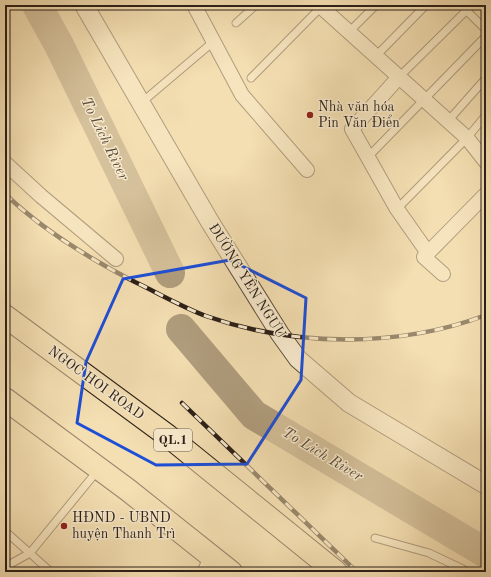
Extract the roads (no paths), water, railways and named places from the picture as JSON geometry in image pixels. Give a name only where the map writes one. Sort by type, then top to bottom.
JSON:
[{"type":"highway","name":"NGOC HOI ROAD","points":[[5,316],[168,436],[336,572]]},
{"type":"highway","points":[[5,399],[99,468],[208,564],[231,572]]},
{"type":"street","name":"ĐƯỜNG YÊN NGƯU","points":[[84,5],[210,222],[280,334],[298,359],[349,403],[486,485]]},
{"type":"street","points":[[194,5],[242,95],[307,170]]},
{"type":"street","points":[[321,6],[467,138],[486,162]]},
{"type":"street","points":[[399,77],[352,129],[397,209],[428,253]]},
{"type":"street","points":[[5,162],[41,196],[116,259]]},
{"type":"street","points":[[442,274],[424,257],[486,194]]},
{"type":"lane","points":[[236,23],[256,5]]},
{"type":"lane","points":[[350,31],[376,5]]},
{"type":"lane","points":[[376,56],[426,5]]},
{"type":"lane","points":[[251,78],[321,6]]},
{"type":"lane","points":[[399,77],[467,7],[486,30]]},
{"type":"lane","points":[[368,157],[486,36]]},
{"type":"lane","points":[[141,103],[213,42]]},
{"type":"lane","points":[[448,121],[486,78]]},
{"type":"lane","points":[[397,209],[467,138],[486,115]]},
{"type":"lane","points":[[5,567],[30,553],[99,468]]},
{"type":"lane","points":[[5,531],[51,572]]},
{"type":"lane","points":[[375,538],[429,553],[469,572]]},
{"type":"waterway","name":"To Lich River","points":[[37,5],[59,45],[170,273]]},
{"type":"waterway","name":"To Lich River","points":[[181,329],[254,415],[486,553]]},
{"type":"railway","points":[[5,194],[50,231],[100,263],[188,308],[206,316],[240,326],[275,334],[346,340],[382,338],[418,333],[453,326],[486,315]]},
{"type":"railway","points":[[182,403],[357,572]]},
{"type":"place","name":"Nhà văn hóa Pin Văn Điển","points":[[310,115]]},
{"type":"place","name":"HĐND - UBND huyện Thanh Trì","points":[[64,526]]}]
